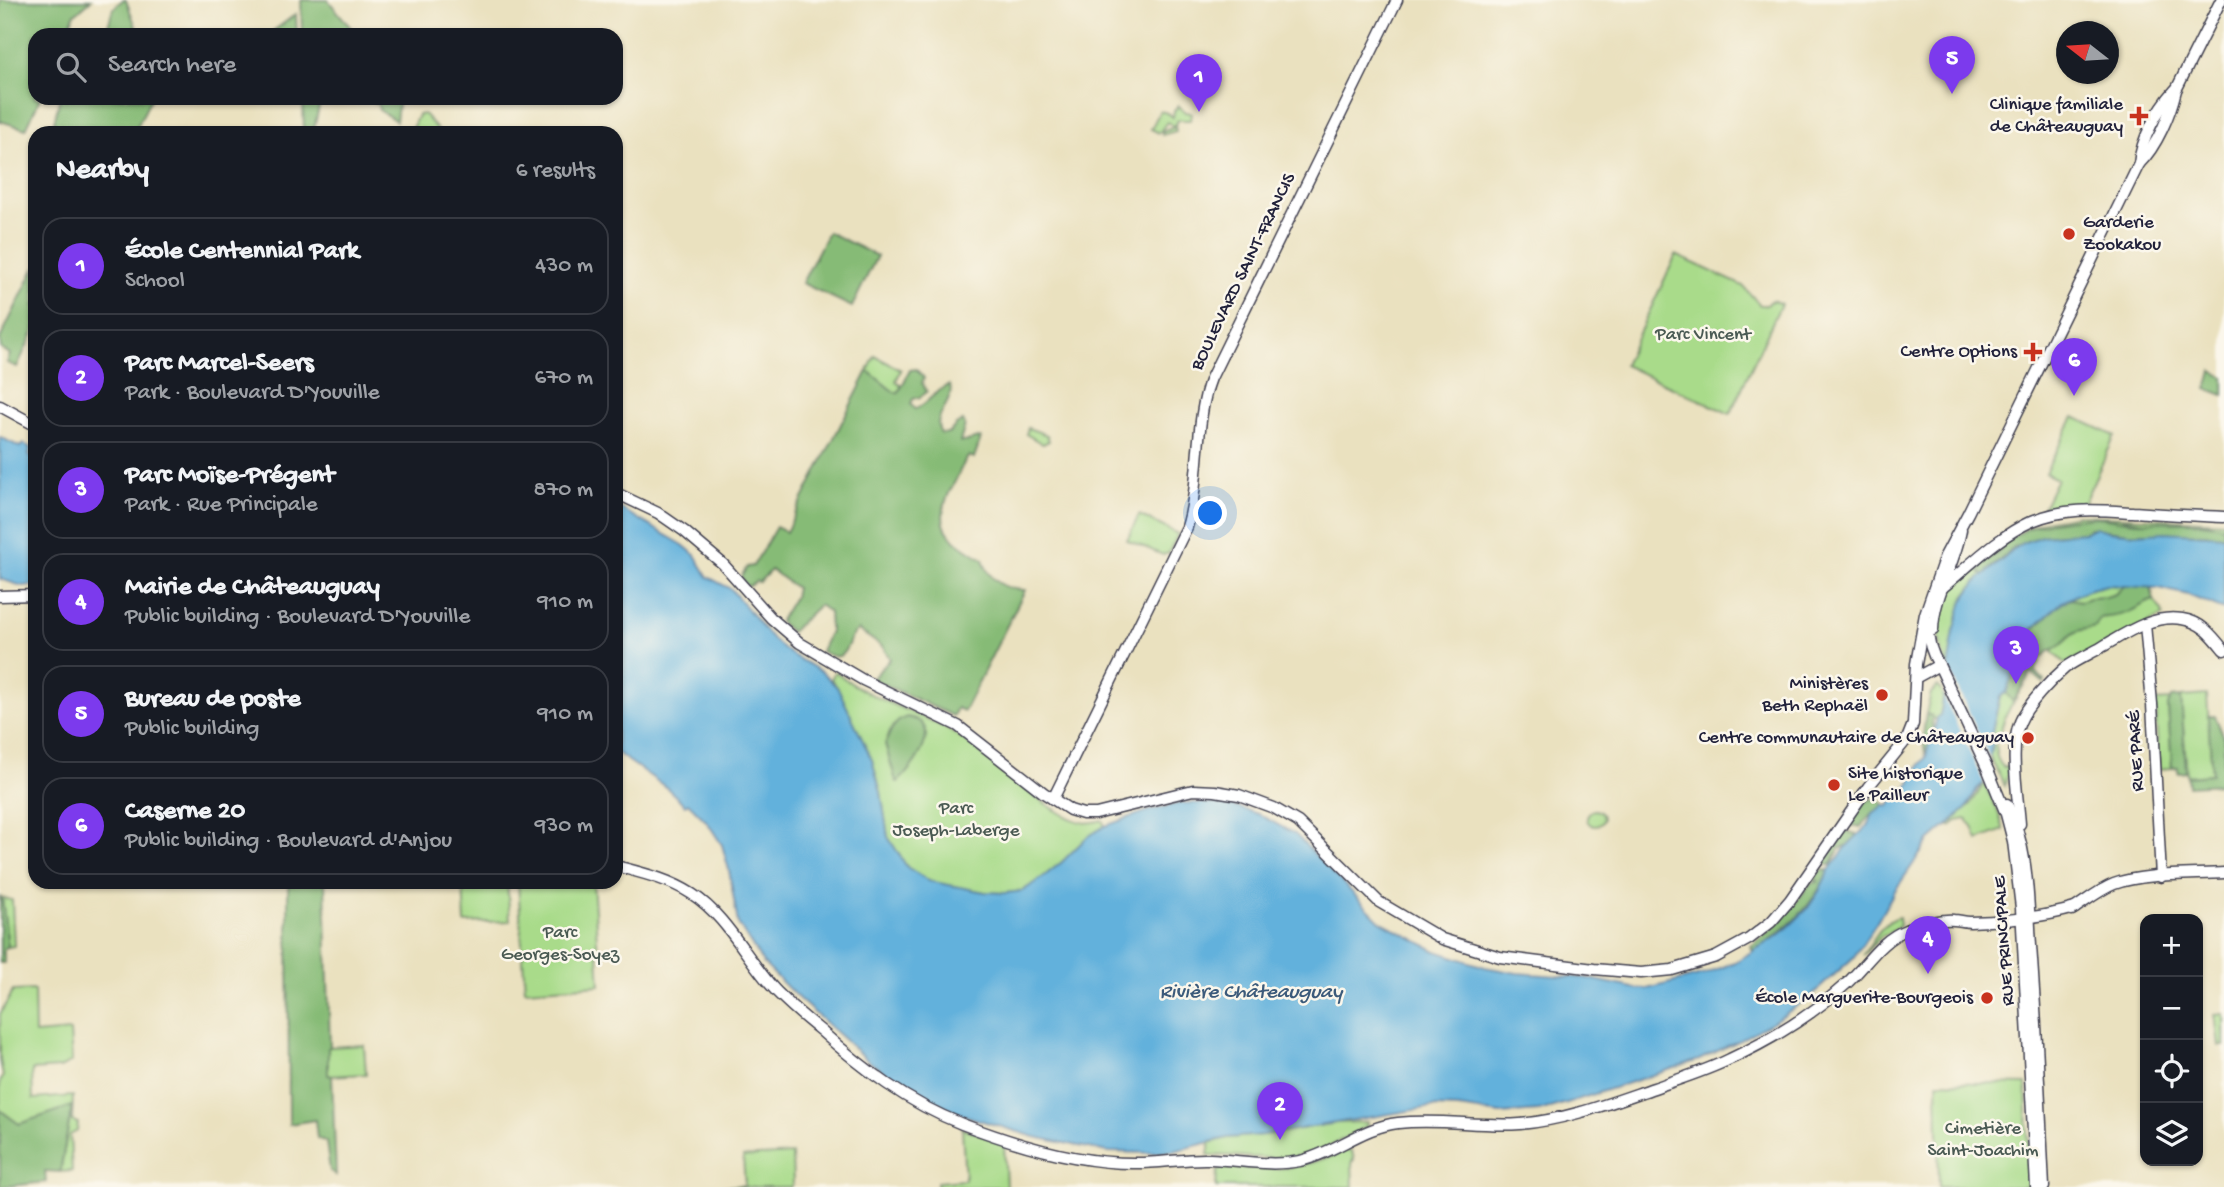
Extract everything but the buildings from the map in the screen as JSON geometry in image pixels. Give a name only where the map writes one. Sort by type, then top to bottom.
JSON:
[{"type":"street","name":"BOULEVARD SAINT-FRANCIS","points":[[1053,799],[1187,527],[1209,382],[1397,0]]},
{"type":"street","points":[[1939,665],[1933,631],[1950,543],[1962,524],[2139,164],[2148,155],[2157,138],[2172,106],[2176,90],[2221,0]]},
{"type":"street","points":[[0,406],[28,421]]},
{"type":"street","points":[[623,496],[658,513],[684,531],[723,564],[771,618],[800,643],[854,675],[958,726],[1053,799],[1074,811],[1088,814],[1111,810],[1193,790],[1223,792],[1253,800],[1298,822],[1379,902],[1428,932],[1491,955],[1627,972],[1667,971],[1716,957],[1742,944],[1787,906],[1868,787],[1910,735],[1919,644],[1929,604],[1946,565]]},
{"type":"street","points":[[1941,589],[2014,530],[2060,512],[2094,510],[2224,517]]},
{"type":"street","points":[[1946,565],[1965,568]]},
{"type":"street","points":[[0,596],[28,595]]},
{"type":"street","points":[[1929,604],[1932,655],[1988,770]]},
{"type":"street","points":[[2145,624],[2166,618],[2192,621],[2204,628],[2224,650]]},
{"type":"street","name":"RUE PRINCIPALE","points":[[2036,1187],[2026,866],[2020,835],[2015,752],[2017,732],[2028,709],[2067,666],[2145,624]]},
{"type":"street","name":"RUE PARÉ","points":[[2145,624],[2161,877]]},
{"type":"street","points":[[1917,677],[1939,665]]},
{"type":"street","name":"RUE PRINCIPALE","points":[[1988,770],[2007,803],[2020,835]]},
{"type":"street","name":"RUE PRINCIPALE","points":[[1988,770],[2011,835],[2027,918],[2037,1028],[2044,1187]]},
{"type":"street","points":[[623,868],[672,883],[704,902],[761,975],[782,997],[857,1062],[903,1094],[956,1121],[1008,1139],[1091,1159],[1132,1163],[1203,1159],[1259,1163],[1292,1162],[1318,1156],[1367,1130],[1387,1124],[1433,1121],[1518,1124],[1564,1117],[1703,1070],[1754,1047],[1787,1028],[1838,991],[1891,937],[1912,928],[1928,924],[1955,926],[1964,922],[2055,914],[2075,908],[2115,883],[2224,873]]},
{"type":"green space","points":[[0,0],[91,0],[74,15],[69,28],[28,28],[28,105],[37,105],[26,129],[0,121]]},
{"type":"green space","points":[[126,0],[136,28],[107,28],[118,4]]},
{"type":"green space","points":[[301,0],[328,0],[351,28],[302,28]]},
{"type":"green space","points":[[296,14],[297,28],[277,28]]},
{"type":"green space","points":[[58,105],[148,105],[137,126],[53,126]]},
{"type":"green space","points":[[303,105],[319,105],[315,126],[304,126]]},
{"type":"green space","points":[[378,105],[398,105],[396,121],[379,110]]},
{"type":"green space","points":[[1179,106],[1185,112],[1192,113],[1190,120],[1178,120],[1176,131],[1162,135],[1162,131],[1174,126],[1167,122],[1159,133],[1151,129],[1160,111],[1173,117]]},
{"type":"green space","points":[[418,115],[425,115],[434,126],[413,126]]},
{"type":"green space","points":[[828,232],[877,256],[852,307],[802,283]]},
{"type":"green space","name":"Parc Vincent","points":[[1676,255],[1743,286],[1760,305],[1767,305],[1772,300],[1781,304],[1730,414],[1624,365]]},
{"type":"green space","points":[[28,281],[28,344],[17,367],[7,363],[10,354],[1,349],[0,339]]},
{"type":"green space","points":[[875,356],[901,370],[896,381],[901,386],[899,392],[894,392],[868,371]]},
{"type":"green space","points":[[916,369],[924,378],[922,383],[927,392],[913,399],[911,404],[915,409],[950,385],[951,392],[938,422],[941,434],[949,433],[963,421],[965,425],[960,442],[981,438],[974,458],[969,456],[966,459],[946,499],[943,521],[947,530],[961,544],[983,559],[989,573],[998,582],[1010,588],[1025,590],[964,711],[957,708],[953,716],[872,679],[890,659],[883,647],[858,630],[841,655],[830,655],[821,651],[830,631],[829,612],[819,605],[791,632],[779,622],[794,597],[796,588],[771,570],[759,582],[749,586],[746,586],[741,577],[747,567],[753,566],[776,527],[786,532],[868,371],[894,392],[899,392],[910,370]]},
{"type":"green space","points":[[2212,371],[2224,377],[2224,395],[2207,389]]},
{"type":"green space","points":[[2074,417],[2115,436],[2082,506],[2040,514],[2057,479],[2045,473]]},
{"type":"green space","points":[[1028,428],[1047,435],[1049,441],[1043,444],[1026,434]]},
{"type":"green space","points":[[1139,515],[1178,534],[1169,553],[1163,555],[1127,540]]},
{"type":"green space","points":[[2079,515],[2224,522],[2224,538],[2211,523],[2124,519],[2116,521],[2103,517],[2024,530],[2045,521]]},
{"type":"green space","points":[[2095,517],[2139,522],[2205,523],[2224,527],[2224,538],[2207,534],[2129,533],[2090,528],[2084,532],[2042,536],[2014,547],[1984,575],[1980,572],[1984,562],[2016,535],[2061,520]]},
{"type":"green space","points":[[2005,542],[2002,547],[2010,549],[2022,543],[1978,580],[1965,597],[1954,631],[1948,668],[1938,630],[1939,611],[1946,593],[1954,583]]},
{"type":"green space","points":[[2107,585],[2151,587],[2154,600],[2163,616],[2066,664],[2051,650],[2042,657],[2035,671],[2044,683],[2031,672],[1996,737],[1998,760],[2003,767],[2009,767],[2005,786],[1989,756],[2000,696],[2006,693],[2017,663],[2073,597]]},
{"type":"green space","points":[[2124,586],[2151,587],[2154,600],[2124,614],[2100,618],[2095,627],[2074,633],[2042,657],[2035,671],[2044,683],[2031,672],[2013,702],[2006,693],[2017,663],[2016,653],[2020,643],[2062,602],[2106,597],[2115,594]]},
{"type":"green space","name":"Parc Joseph-Laberge","points":[[835,671],[866,692],[955,734],[1055,810],[1084,823],[1102,820],[1105,826],[1086,838],[1062,862],[1022,891],[985,892],[938,884],[919,876],[907,867],[888,837],[881,792],[872,760],[838,688],[831,679]]},
{"type":"green space","points":[[1938,686],[1944,695],[1940,716],[1932,720],[1932,717],[1926,714],[1931,693]]},
{"type":"green space","points":[[2207,695],[2212,774],[2187,776],[2181,697]]},
{"type":"green space","points":[[2181,697],[2186,771],[2178,772],[2178,767],[2172,768],[2168,706],[2171,698]]},
{"type":"green space","points":[[2171,700],[2168,706],[2172,768],[2159,769],[2155,701]]},
{"type":"green space","points":[[1926,714],[1932,716],[1933,735],[1925,753],[1923,734]]},
{"type":"green space","points":[[2208,716],[2215,716],[2224,737],[2224,784],[2188,786],[2187,776],[2212,774]]},
{"type":"green space","points":[[907,717],[919,721],[925,728],[926,736],[924,746],[912,766],[898,782],[885,744],[896,724]]},
{"type":"green space","points":[[1984,783],[2004,830],[1978,840],[1973,826],[1966,819],[1947,826],[1971,804]]},
{"type":"green space","points":[[1876,798],[1885,805],[1860,827],[1851,827],[1849,824],[1865,801]]},
{"type":"green space","points":[[1595,810],[1603,818],[1595,826],[1587,818]]},
{"type":"green space","points":[[1843,832],[1858,835],[1848,845],[1839,849],[1831,865],[1822,865]]},
{"type":"green space","points":[[1819,870],[1829,870],[1807,906],[1788,926],[1753,951],[1751,946],[1782,920],[1811,883],[1818,882],[1814,879]]},
{"type":"green space","points":[[288,889],[325,889],[330,1047],[328,1075],[332,1076],[336,1175],[330,1171],[326,1142],[317,1138],[315,1120],[289,1124]]},
{"type":"green space","name":"Parc Georges-Soyez","points":[[463,889],[508,889],[510,921],[465,923]]},
{"type":"green space","name":"Parc Georges-Soyez","points":[[518,889],[593,889],[600,985],[525,990]]},
{"type":"green space","points":[[0,897],[8,947],[4,948],[4,963],[0,963]]},
{"type":"green space","points":[[2,898],[12,900],[14,946],[8,947]]},
{"type":"green space","points":[[1899,917],[1900,925],[1879,938],[1863,955],[1883,927]]},
{"type":"green space","points":[[34,990],[35,1034],[70,1031],[72,1062],[60,1068],[32,1070],[33,1099],[73,1096],[72,1121],[78,1123],[77,1131],[70,1135],[72,1171],[60,1172],[72,1107],[19,1124],[0,1110],[0,1082],[3,1076],[0,1060],[0,1014],[13,991]]},
{"type":"green space","points":[[2224,1014],[2224,1046],[2219,1046],[2215,1015]]},
{"type":"green space","points":[[364,1045],[366,1074],[328,1076],[328,1047]]},
{"type":"green space","name":"Cimetière Saint-Joachim","points":[[1937,1082],[2026,1084],[2030,1187],[1939,1187]]},
{"type":"green space","points":[[72,1106],[60,1172],[45,1171],[46,1182],[0,1187],[0,1110],[19,1124]]},
{"type":"green space","points":[[1367,1122],[1367,1126],[1329,1147],[1309,1154],[1280,1158],[1208,1155],[1210,1143],[1227,1138],[1337,1123]]},
{"type":"green space","points":[[962,1128],[1004,1142],[1006,1187],[937,1187],[937,1182],[965,1180]]},
{"type":"green space","points":[[1347,1150],[1352,1151],[1354,1160],[1353,1187],[1216,1187],[1217,1172],[1224,1165],[1257,1169],[1287,1168]]},
{"type":"green space","points":[[792,1154],[793,1183],[790,1187],[715,1187],[745,1185],[743,1157]]},
{"type":"water","points":[[0,437],[20,447],[24,444],[28,446],[28,586],[0,579]]},
{"type":"water","name":"Rivière Châteauguay","points":[[623,510],[683,545],[695,555],[708,577],[731,589],[773,640],[789,653],[822,672],[838,688],[872,760],[881,792],[888,837],[907,867],[929,881],[985,892],[1022,891],[1062,862],[1086,838],[1105,826],[1181,803],[1233,806],[1258,814],[1295,834],[1380,921],[1436,951],[1485,967],[1517,973],[1586,978],[1647,989],[1706,974],[1735,962],[1782,933],[1807,909],[1829,870],[1869,824],[1873,813],[1885,805],[1888,807],[1901,791],[1906,789],[1911,782],[1911,776],[1926,757],[1937,717],[1940,715],[1954,631],[1963,601],[1978,580],[2022,543],[2042,536],[2084,532],[2096,527],[2135,534],[2165,532],[2224,536],[2224,610],[2188,595],[2158,588],[2107,585],[2087,590],[2062,602],[2024,637],[2016,653],[2017,663],[2006,693],[2000,696],[1984,783],[1977,789],[1966,809],[1929,841],[1854,957],[1812,995],[1784,1015],[1699,1060],[1539,1111],[1500,1114],[1432,1107],[1263,1135],[1227,1138],[1156,1153],[1108,1152],[1035,1137],[963,1115],[906,1087],[867,1060],[763,963],[738,924],[722,845],[707,822],[688,803],[685,805],[667,788],[623,757]]},
{"type":"pier","points":[[1947,665],[1990,759],[1985,785],[1942,692]]},
{"type":"place","name":"Bureau de poste","points":[[1952,94]]},
{"type":"place","name":"École Centennial Park","points":[[1199,112]]},
{"type":"place","name":"Clinique familiale de Châteauguay","points":[[2139,116]]},
{"type":"place","name":"Garderie Zookakou","points":[[2069,234]]},
{"type":"place","name":"Centre Options","points":[[2033,352]]},
{"type":"place","name":"Caserne 20","points":[[2074,396]]},
{"type":"place","name":"Parc Moïse-Prégent","points":[[2016,684]]},
{"type":"place","name":"Ministères Beth Rephaël","points":[[1882,695]]},
{"type":"place","name":"Centre communautaire de Châteauguay","points":[[2028,738]]},
{"type":"place","name":"Site historique Le Pailleur","points":[[1834,785]]},
{"type":"place","name":"Mairie de Châteauguay","points":[[1928,974]]},
{"type":"place","name":"École Marguerite-Bourgeois","points":[[1987,998]]},
{"type":"place","name":"Parc Marcel-Seers","points":[[1280,1140]]}]
